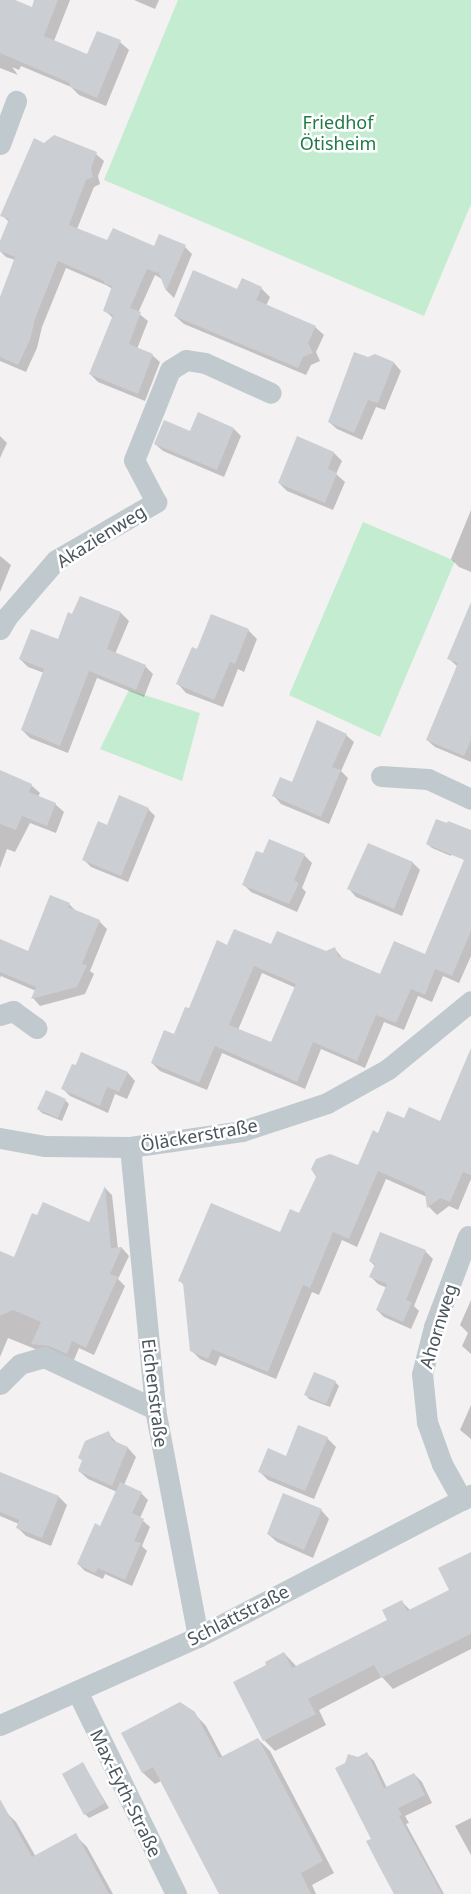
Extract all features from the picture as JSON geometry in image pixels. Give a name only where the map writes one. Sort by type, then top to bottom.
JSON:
[{"type":"street","points":[[0,144],[16,101]]},
{"type":"street","name":"Akazienweg","points":[[0,629],[7,617],[56,560],[156,502],[134,460],[170,370],[186,360],[206,363],[271,393]]},
{"type":"street","points":[[381,776],[428,779],[471,799]]},
{"type":"street","name":"Öläckerstraße","points":[[10,1140],[45,1146],[130,1147],[242,1131],[327,1103],[388,1069],[471,1001]]},
{"type":"street","points":[[0,1015],[13,1011],[36,1028]]},
{"type":"street","name":"Eichenstraße","points":[[130,1147],[155,1408],[198,1637]]},
{"type":"street","name":"Ahornweg","points":[[466,1497],[442,1464],[427,1422],[422,1374],[434,1326],[468,1236]]},
{"type":"street","points":[[0,1384],[20,1364],[44,1357],[155,1408]]},
{"type":"street","name":"Schlattstraße","points":[[0,1725],[198,1637],[466,1497]]},
{"type":"street","name":"Max-Eyth-Straße","points":[[77,1692],[176,1894]]},
{"type":"green space","name":"Friedhof Ötisheim","points":[[178,0],[471,0],[471,204],[424,316],[104,180]]},
{"type":"green space","points":[[363,522],[455,561],[380,737],[289,695]]},
{"type":"green space","points":[[129,690],[200,713],[182,781],[100,749]]},
{"type":"building","points":[[0,0],[15,0],[32,7],[34,0],[58,0],[44,36],[87,54],[97,31],[121,40],[97,98],[69,86],[70,83],[0,53]]},
{"type":"building","points":[[54,135],[97,152],[91,168],[93,177],[86,180],[69,225],[107,240],[113,228],[154,246],[159,234],[186,245],[166,291],[158,271],[157,273],[147,269],[130,308],[141,312],[129,344],[153,354],[138,394],[89,374],[113,315],[103,311],[112,286],[58,261],[35,319],[30,340],[18,365],[0,357],[0,297],[15,257],[0,251],[0,241],[9,219],[0,216],[34,138],[44,143]]},
{"type":"building","points":[[193,270],[237,289],[242,278],[262,287],[256,300],[316,326],[308,343],[313,353],[303,357],[298,368],[174,316]]},
{"type":"building","points":[[354,352],[368,357],[375,354],[394,362],[378,403],[368,400],[354,433],[328,422]]},
{"type":"building","points":[[198,412],[234,428],[217,470],[154,444],[164,420],[190,431]]},
{"type":"building","points":[[297,436],[334,452],[328,469],[337,473],[325,503],[278,483]]},
{"type":"building","points":[[80,596],[121,612],[107,649],[146,665],[136,690],[89,671],[60,746],[21,730],[44,669],[19,659],[31,629],[58,639],[68,612],[72,614]]},
{"type":"building","points":[[471,602],[471,740],[464,756],[426,740],[458,663],[447,659]]},
{"type":"building","points":[[211,614],[249,629],[235,664],[230,662],[214,700],[176,684],[192,647],[197,649]]},
{"type":"building","points":[[317,720],[347,734],[332,767],[341,770],[321,817],[272,796],[280,777],[292,782]]},
{"type":"building","points":[[0,770],[32,784],[29,792],[56,803],[47,826],[22,816],[16,830],[0,824]]},
{"type":"building","points":[[119,795],[149,808],[121,876],[82,860],[98,821],[107,825]]},
{"type":"building","points":[[436,819],[447,823],[448,821],[471,830],[471,931],[452,976],[435,969],[425,995],[411,989],[396,1023],[376,1015],[357,1061],[313,1042],[297,1082],[215,1046],[199,1083],[151,1063],[164,1030],[174,1034],[185,1007],[189,1008],[217,940],[227,945],[234,929],[271,944],[277,931],[326,951],[335,947],[338,956],[380,974],[394,941],[425,954],[464,860],[426,844]],"holes":[[[254,966],[296,984],[271,1042],[229,1025]]]},
{"type":"building","points":[[269,839],[305,854],[294,880],[299,883],[289,904],[242,885],[256,851],[263,853]]},
{"type":"building","points":[[368,843],[413,862],[394,909],[347,889]]},
{"type":"building","points":[[50,895],[70,903],[68,907],[100,920],[82,964],[87,965],[77,987],[31,999],[36,987],[0,972],[0,939],[28,951]]},
{"type":"building","points":[[471,1048],[471,1175],[463,1172],[450,1202],[440,1198],[427,1208],[425,1192],[378,1171],[349,1239],[333,1232],[310,1288],[303,1285],[268,1372],[212,1349],[208,1359],[190,1351],[183,1283],[178,1281],[211,1203],[280,1232],[290,1209],[299,1213],[316,1177],[311,1169],[316,1159],[330,1154],[358,1165],[373,1130],[378,1133],[387,1111],[404,1118],[409,1107],[440,1121]]},
{"type":"building","points":[[81,1052],[128,1072],[119,1092],[107,1087],[100,1106],[61,1089],[72,1064],[76,1065]]},
{"type":"building","points":[[46,1090],[66,1099],[58,1118],[37,1109]]},
{"type":"building","points":[[105,1186],[111,1248],[122,1247],[110,1274],[118,1277],[86,1348],[72,1341],[67,1354],[49,1346],[31,1344],[41,1322],[13,1310],[0,1316],[0,1251],[14,1257],[32,1213],[37,1215],[43,1202],[89,1222]]},
{"type":"building","points":[[380,1232],[426,1250],[406,1300],[412,1302],[403,1322],[376,1310],[387,1284],[369,1277],[375,1264],[369,1261]]},
{"type":"building","points":[[314,1372],[336,1381],[326,1404],[304,1395]]},
{"type":"building","points":[[298,1425],[328,1437],[305,1491],[258,1472],[268,1448],[286,1456]]},
{"type":"building","points":[[109,1431],[112,1440],[128,1447],[112,1486],[78,1471],[82,1460],[78,1458],[85,1441]]},
{"type":"building","points":[[0,1472],[59,1496],[42,1538],[16,1528],[19,1520],[0,1512]]},
{"type":"building","points":[[120,1482],[142,1492],[132,1513],[144,1519],[134,1541],[141,1543],[125,1580],[98,1568],[95,1573],[77,1564],[95,1523],[100,1526]]},
{"type":"building","points":[[283,1493],[322,1509],[304,1550],[267,1534]]},
{"type":"building","points":[[471,1552],[471,1634],[381,1678],[374,1665],[308,1699],[316,1714],[263,1741],[233,1682],[266,1665],[265,1662],[284,1652],[292,1668],[387,1620],[382,1610],[402,1600],[407,1611],[449,1590],[438,1568]]},
{"type":"building","points":[[180,1702],[195,1712],[219,1758],[258,1738],[323,1861],[301,1873],[311,1894],[219,1894],[153,1767],[142,1773],[121,1733]]},
{"type":"building","points":[[367,1752],[384,1788],[414,1773],[425,1795],[398,1808],[402,1815],[399,1816],[442,1894],[394,1894],[380,1868],[366,1841],[371,1839],[335,1768],[345,1763],[348,1754],[358,1757]]},
{"type":"building","points":[[83,1762],[105,1803],[84,1815],[62,1774]]},
{"type":"building","points":[[0,1799],[32,1857],[76,1833],[109,1894],[0,1894]]}]
